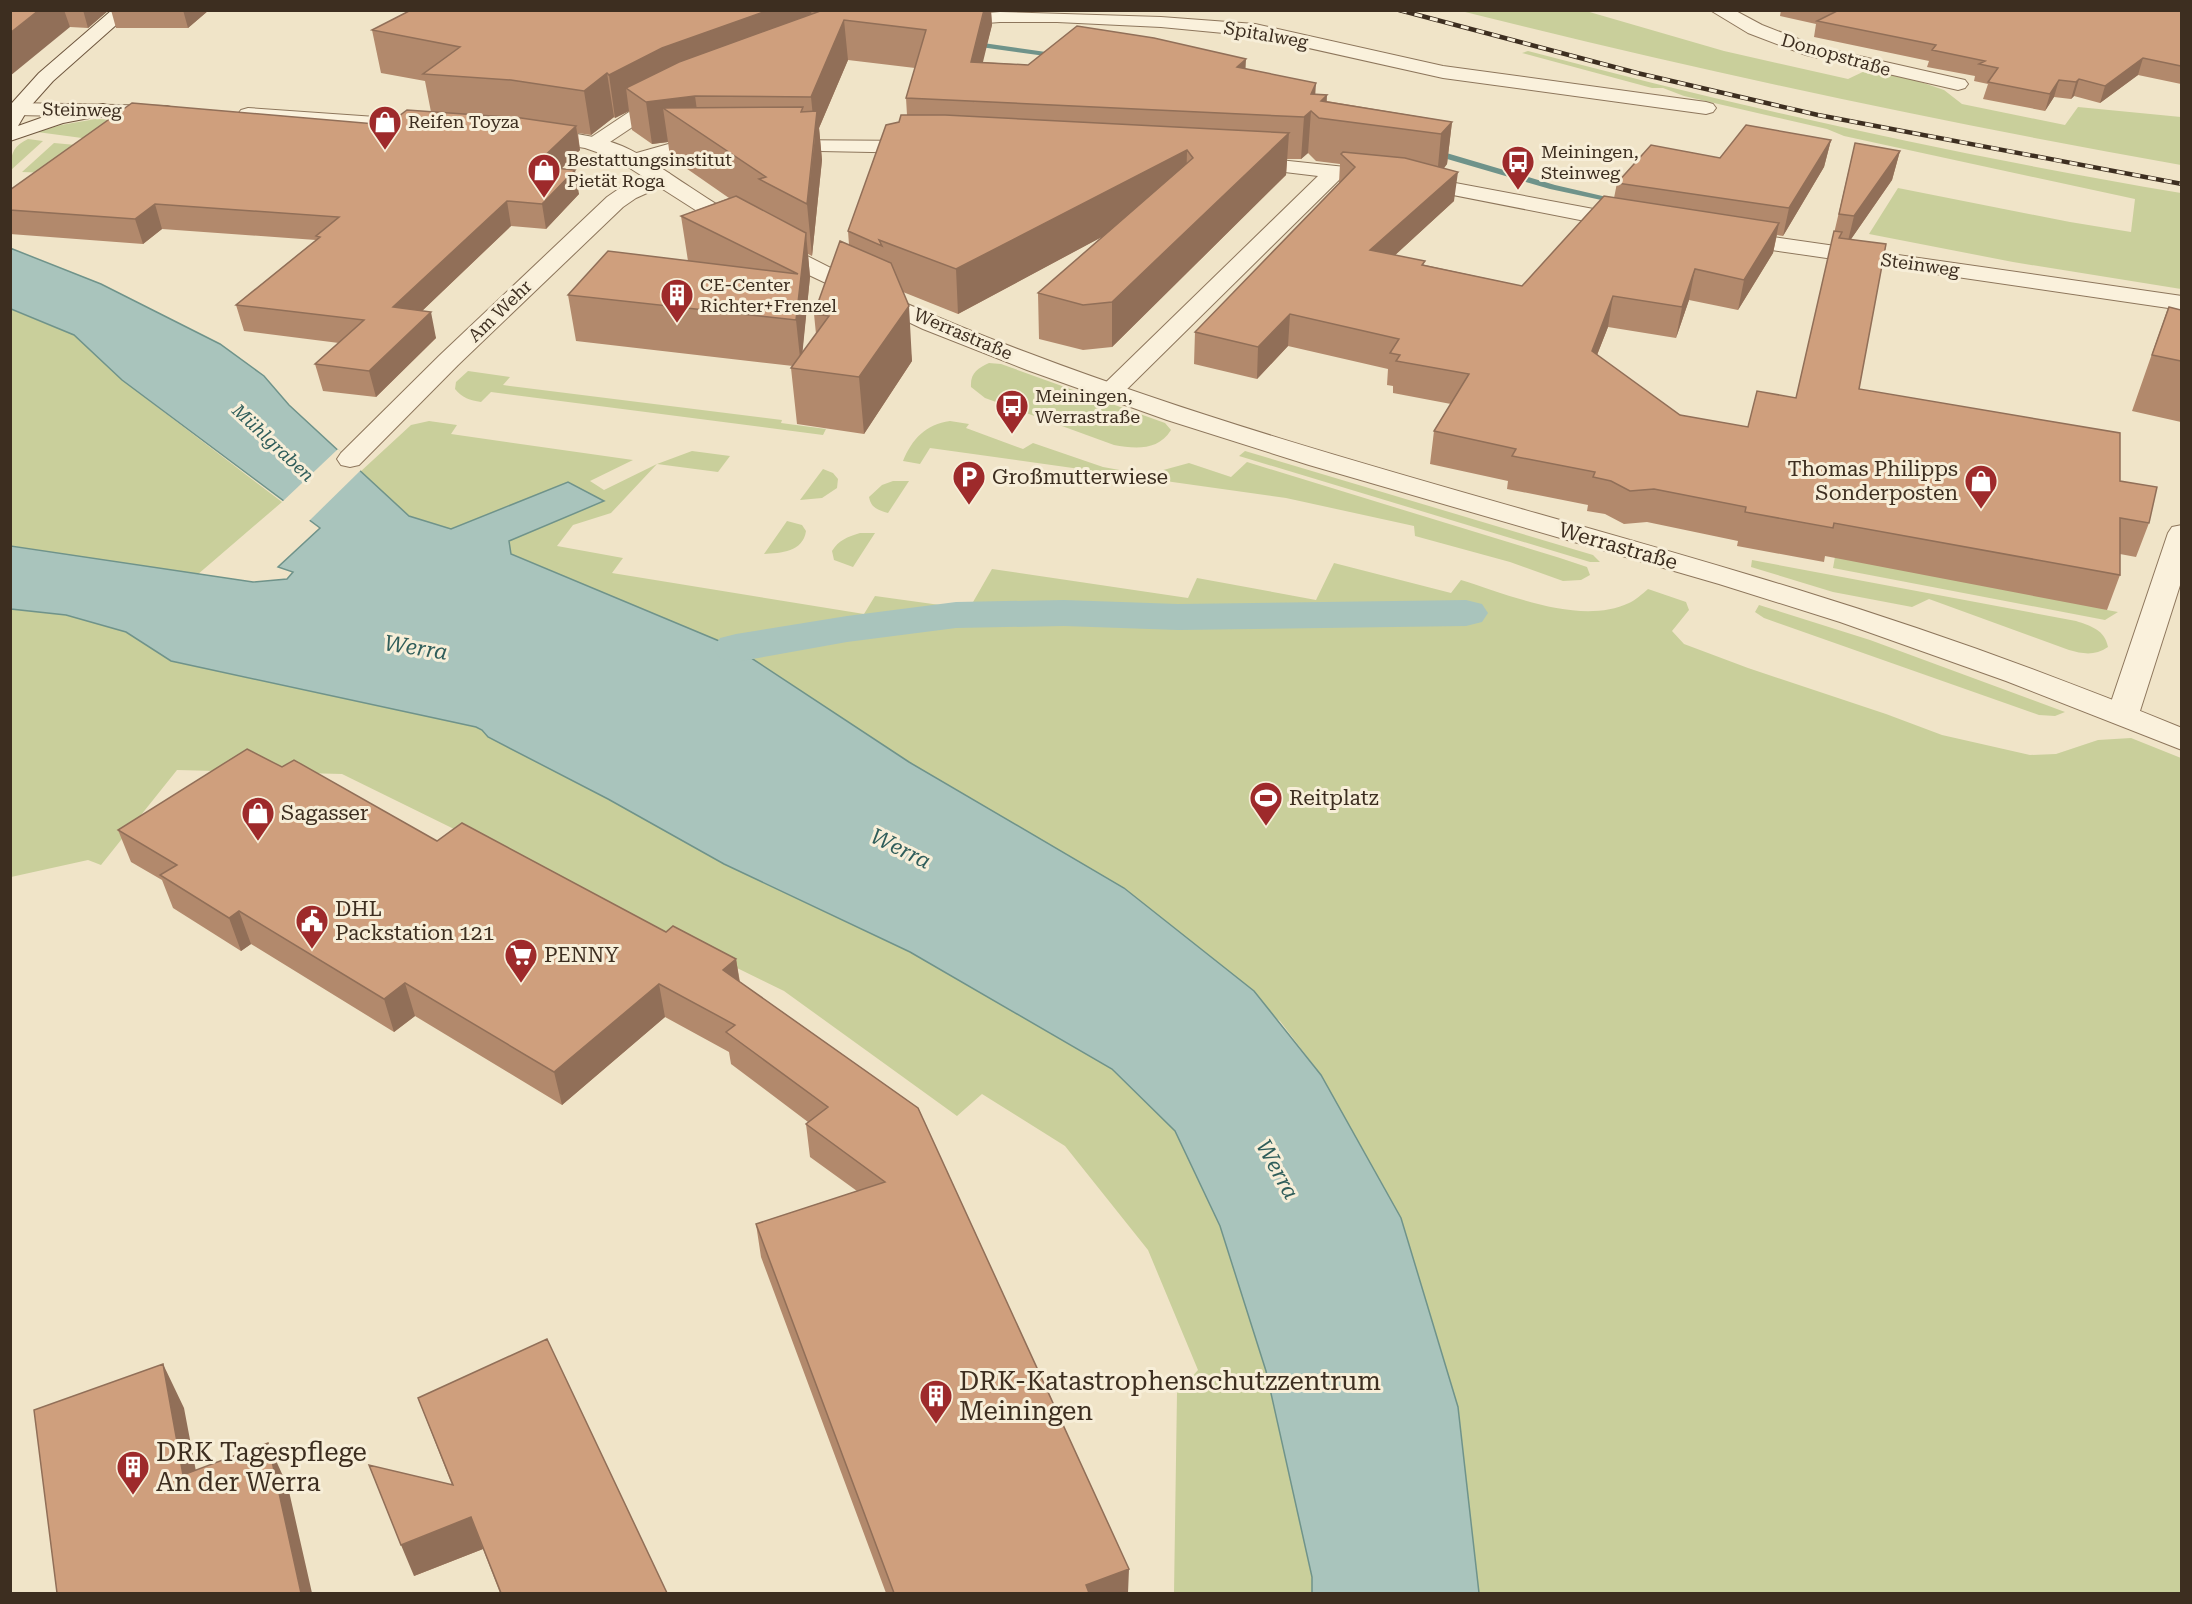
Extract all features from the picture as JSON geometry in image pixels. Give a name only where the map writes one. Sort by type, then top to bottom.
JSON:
[{"type":"street","points":[[12,113],[40,84],[124,10]]},
{"type":"street","name":"Donopstraße","points":[[1719,10],[1764,33],[1813,51],[1958,84]]},
{"type":"street","name":"Spitalweg","points":[[927,24],[1000,17],[1058,17],[1229,28],[1286,36],[1443,72],[1706,108]]},
{"type":"street","points":[[40,84],[45,92],[54,96],[102,110]]},
{"type":"street","points":[[594,144],[636,116],[686,93]]},
{"type":"street","points":[[10,135],[59,117],[102,110]]},
{"type":"street","name":"Steinweg","points":[[12,113],[102,110],[183,112]]},
{"type":"street","points":[[229,114],[452,128]]},
{"type":"street","points":[[512,133],[594,144],[633,160],[656,150],[676,147],[736,146]]},
{"type":"street","points":[[759,146],[947,148]]},
{"type":"street","name":"Werrastraße","points":[[633,160],[734,225],[854,288],[984,345],[1110,392],[1357,472],[1650,555],[1849,615],[2123,714],[2181,740]]},
{"type":"street","points":[[1221,161],[1336,171],[1451,188],[1648,226]]},
{"type":"street","points":[[1110,392],[1336,171]]},
{"type":"street","name":"Am Wehr","points":[[350,459],[449,360],[615,202],[628,193],[661,178]]},
{"type":"street","name":"Steinweg","points":[[1712,235],[2181,303]]},
{"type":"street","points":[[2123,714],[2179,548]]},
{"type":"green space","points":[[1461,11],[1586,11],[1724,51],[1848,79],[1869,69],[1906,77],[1944,90],[1962,104],[2065,125],[2078,107],[2181,117],[2181,165],[1820,94]]},
{"type":"green space","points":[[1528,51],[1853,130],[2181,193],[2181,289],[2013,262],[1869,234],[1898,188],[2131,232],[2135,199],[1844,136],[1827,129],[1684,96],[1663,88],[1652,88],[1522,53]]},
{"type":"green space","points":[[96,119],[121,120],[97,140],[37,132],[61,125]]},
{"type":"green space","points":[[28,139],[43,141],[11,170],[14,151]]},
{"type":"green space","points":[[54,143],[87,146],[50,173],[22,172]]},
{"type":"green space","points":[[10,309],[74,335],[122,380],[282,502],[197,575],[11,546]]},
{"type":"green space","points":[[989,363],[1001,364],[1165,423],[1171,430],[1160,442],[1146,447],[1114,445],[985,398],[971,387],[971,382],[976,372]]},
{"type":"green space","points":[[468,371],[510,377],[503,385],[782,420],[781,423],[826,429],[823,435],[491,392],[481,402],[460,395],[455,389],[456,382]]},
{"type":"green space","points":[[429,421],[457,425],[451,434],[633,460],[590,481],[604,490],[657,464],[611,513],[573,525],[557,546],[623,558],[612,573],[864,614],[875,596],[969,609],[992,569],[1188,598],[1197,578],[1316,600],[1334,563],[1451,593],[1461,580],[1545,606],[1589,611],[1610,609],[1629,603],[1648,589],[1686,602],[1689,610],[1672,631],[1684,644],[1942,735],[2030,755],[2056,754],[2098,740],[2131,738],[2181,758],[2181,1593],[1479,1593],[1458,1407],[1401,1218],[1321,1075],[1280,1021],[991,811],[909,762],[736,648],[511,554],[509,541],[603,501],[568,482],[451,529],[409,516],[360,472],[411,425]]},
{"type":"green space","points":[[950,421],[969,424],[966,428],[1023,449],[1033,443],[1103,467],[1136,473],[1156,472],[1189,463],[1231,477],[1247,462],[1560,558],[1587,567],[1590,575],[1581,580],[1563,581],[1510,562],[1415,536],[1414,526],[1286,498],[930,448],[920,464],[903,461],[915,439],[934,425]]},
{"type":"green space","points":[[692,451],[730,456],[718,472],[657,464]]},
{"type":"green space","points":[[1245,451],[1593,555],[1600,562],[1590,562],[1239,456]]},
{"type":"green space","points":[[823,469],[833,473],[838,479],[837,488],[822,498],[800,500]]},
{"type":"green space","points":[[893,481],[909,481],[888,513],[871,504],[869,497],[882,485]]},
{"type":"green space","points":[[1846,495],[2107,610],[2118,612],[2105,620],[1833,568]]},
{"type":"green space","points":[[787,521],[802,525],[806,531],[801,543],[790,550],[764,554]]},
{"type":"green space","points":[[860,533],[875,533],[853,567],[834,560],[832,551],[838,544]]},
{"type":"green space","points":[[1752,560],[2076,621],[2101,633],[2108,647],[2094,653],[2074,651],[1929,599],[1912,607],[1833,592],[1751,567]]},
{"type":"green space","points":[[1759,605],[1870,640],[2065,712],[2055,716],[2039,715],[1764,618],[1755,612]]},
{"type":"green space","points":[[11,609],[66,615],[126,632],[171,661],[476,727],[488,737],[608,799],[724,864],[910,952],[1112,1069],[1175,1131],[1220,1226],[1265,1367],[1312,1577],[1312,1593],[1174,1593],[1177,1393],[1198,1370],[1148,1250],[1065,1146],[982,1094],[957,1116],[784,991],[342,774],[177,770],[101,865],[88,860],[11,877]]},
{"type":"water","points":[[10,248],[101,284],[220,344],[264,376],[289,405],[409,516],[451,529],[568,482],[604,501],[509,541],[511,554],[736,648],[909,762],[1124,888],[1254,991],[1321,1075],[1401,1218],[1458,1407],[1479,1593],[1312,1593],[1312,1577],[1266,1371],[1220,1226],[1175,1131],[1112,1069],[910,952],[724,864],[608,799],[488,737],[476,727],[171,661],[126,632],[66,615],[11,609],[11,546],[253,582],[287,579],[293,572],[278,567],[320,528],[122,380],[74,335],[11,309]]},
{"type":"pier","points":[[338,449],[361,470],[308,522],[282,502]]},
{"type":"building","points":[[10,10],[39,10],[10,33]]},
{"type":"building","points":[[411,10],[769,10],[662,48],[609,75],[607,73],[584,91],[511,80],[423,74],[460,47],[372,30]]},
{"type":"building","points":[[823,10],[984,10],[971,62],[1028,65],[1077,26],[1154,38],[1246,59],[1237,67],[1316,83],[1311,94],[1327,95],[1321,101],[1452,122],[1441,134],[1319,118],[1311,111],[1304,117],[906,98],[926,30],[844,20],[811,97],[695,96],[646,102],[626,88],[679,62]]},
{"type":"building","points":[[1830,10],[2181,10],[2181,66],[2143,58],[2105,86],[2079,79],[2076,82],[2059,80],[2050,94],[1988,82],[1998,68],[1979,64],[1985,61],[1932,50],[1936,45],[1817,21],[1835,12]]},
{"type":"building","points":[[132,103],[387,125],[407,110],[521,118],[576,126],[534,166],[575,170],[542,204],[507,201],[393,307],[431,312],[369,371],[315,364],[364,320],[236,305],[320,237],[316,236],[339,217],[155,204],[135,219],[10,210],[10,190]]},
{"type":"building","points":[[803,107],[801,112],[817,111],[807,204],[759,179],[766,177],[663,108]]},
{"type":"building","points":[[901,115],[945,115],[1289,133],[1112,302],[1083,305],[1038,293],[1193,158],[1187,150],[956,269],[879,240],[882,246],[848,231],[886,125],[899,122]]},
{"type":"building","points":[[1746,125],[1831,140],[1789,208],[1617,183],[1651,145],[1720,158]]},
{"type":"building","points":[[1855,143],[1900,151],[1854,216],[1839,214]]},
{"type":"building","points":[[1343,152],[1405,158],[1458,172],[1370,250],[1425,261],[1422,265],[1522,286],[1604,196],[1779,223],[1744,280],[1695,269],[1682,307],[1613,296],[1592,351],[1680,415],[1748,427],[1757,391],[1796,398],[1834,231],[1842,232],[1839,238],[1886,244],[1859,389],[2120,433],[2120,481],[2157,487],[2149,523],[2120,518],[2120,575],[1834,523],[1833,528],[1745,512],[1746,507],[1654,489],[1630,491],[1611,481],[1593,477],[1595,472],[1512,456],[1516,449],[1434,431],[1469,374],[1396,361],[1400,355],[1390,353],[1399,339],[1290,314],[1258,347],[1195,332],[1355,167],[1341,154]]},
{"type":"building","points":[[736,196],[806,233],[796,320],[568,295],[608,251],[798,274],[681,216]]},
{"type":"building","points":[[840,241],[891,263],[909,306],[859,377],[791,368],[829,316],[814,314]]},
{"type":"building","points":[[2169,307],[2181,310],[2181,361],[2152,355]]},
{"type":"building","points":[[247,749],[282,767],[294,760],[437,841],[462,823],[666,932],[673,926],[736,959],[723,970],[918,1108],[1129,1569],[1086,1585],[1089,1593],[894,1593],[756,1224],[885,1182],[806,1124],[828,1107],[726,1032],[735,1025],[659,984],[554,1072],[405,983],[384,999],[239,911],[229,918],[160,875],[177,865],[118,830]]},
{"type":"building","points":[[547,1339],[667,1593],[501,1593],[471,1517],[401,1545],[369,1465],[453,1485],[418,1398]]},
{"type":"building","name":"DRK Tagespflege An der Werra","points":[[163,1364],[183,1475],[268,1443],[301,1593],[57,1593],[34,1410]]},
{"type":"waterway","points":[[969,43],[1060,56]]},
{"type":"waterway","points":[[1433,152],[1553,187],[1620,201]]},
{"type":"waterway","points":[[736,648],[847,629],[956,615],[1064,613],[1178,617],[1466,613]]},
{"type":"railway","points":[[1399,10],[1637,73],[1818,115],[2182,184]]},
{"type":"place","name":"Reifen Toyza","points":[[385,151]]},
{"type":"place","name":"Meiningen, Steinweg","points":[[1518,191]]},
{"type":"place","name":"Bestattungsinstitut Pietät Roga","points":[[544,199]]},
{"type":"place","name":"CE-Center Richter+Frenzel","points":[[677,324]]},
{"type":"place","name":"Meiningen, Werrastraße","points":[[1012,435]]},
{"type":"place","name":"Großmutterwiese","points":[[969,506]]},
{"type":"place","name":"Thomas Philipps Sonderposten","points":[[1981,510]]},
{"type":"place","name":"Reitplatz","points":[[1266,827]]},
{"type":"place","name":"Sagasser","points":[[258,842]]},
{"type":"place","name":"DHL Packstation 121","points":[[312,950]]},
{"type":"place","name":"PENNY","points":[[521,984]]},
{"type":"place","name":"DRK-Katastrophenschutzzentrum Meiningen","points":[[936,1425]]},
{"type":"place","name":"DRK Tagespflege An der Werra","points":[[133,1496]]},
{"type":"water label","name":"Mühlgraben","points":[[273,443]]},
{"type":"water label","name":"Werra","points":[[416,647]]},
{"type":"water label","name":"Werra","points":[[901,848]]},
{"type":"water label","name":"Werra","points":[[1278,1169]]}]
